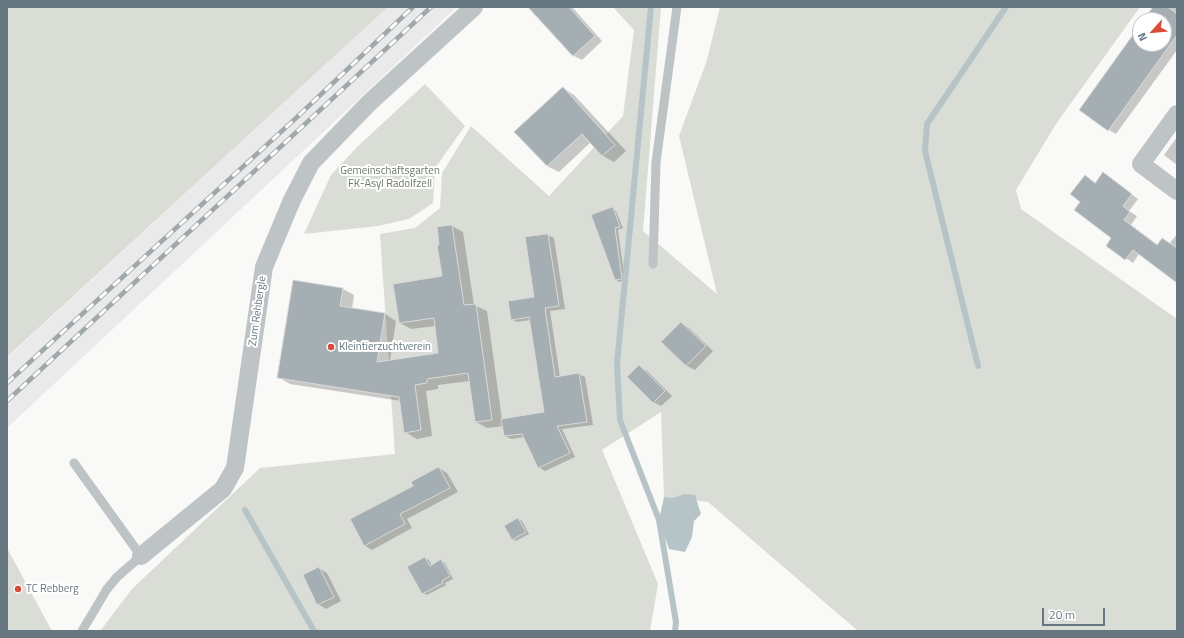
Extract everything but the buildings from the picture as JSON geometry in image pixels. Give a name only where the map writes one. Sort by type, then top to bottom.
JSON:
[{"type":"street","name":"Zum Rehbergle","points":[[141,556],[223,489],[235,468],[264,267],[292,200],[311,163],[369,103],[474,7]]},
{"type":"street","points":[[1177,114],[1141,164],[1177,191]]},
{"type":"lane","points":[[653,264],[656,162],[677,7]]},
{"type":"lane","points":[[74,463],[141,556]]},
{"type":"lane","name":"Zum Rehbergle","points":[[82,631],[107,589],[117,577],[141,556]]},
{"type":"shaded area","points":[[388,7],[457,7],[7,428],[7,358]]},
{"type":"shaded area","points":[[685,494],[695,495],[701,514],[694,521],[692,537],[685,552],[669,549],[659,520],[664,497],[673,498]]},
{"type":"green space","points":[[7,7],[388,7],[7,357]]},
{"type":"green space","points":[[613,7],[661,7],[643,231],[717,294],[679,136],[707,60],[720,7],[1140,7],[1136,12],[1132,12],[1132,18],[1056,124],[1016,190],[1021,209],[1177,319],[1177,631],[858,631],[708,502],[664,497],[661,412],[602,450],[658,584],[650,631],[100,631],[132,589],[260,468],[395,454],[380,234],[415,228],[440,208],[442,173],[471,126],[549,196],[623,116],[634,30]]},
{"type":"green space","name":"Gemeinschaftsgarten FK-Asyl Radolfzell","points":[[425,84],[465,126],[435,168],[433,203],[409,219],[378,226],[304,234],[331,175],[357,147]]},
{"type":"green space","name":"TC Rebberg","points":[[7,548],[52,631],[7,631]]},
{"type":"waterway","points":[[651,7],[617,364],[620,420],[659,520],[676,622],[675,631]]},
{"type":"waterway","points":[[978,366],[925,151],[927,124],[1006,7]]},
{"type":"waterway","points":[[245,510],[314,631]]},
{"type":"railway","points":[[7,383],[295,119],[413,7]]},
{"type":"railway","points":[[7,401],[431,7]]},
{"type":"place","name":"Kleintierzuchtverein","points":[[331,347]]},
{"type":"place","name":"TC Rebberg","points":[[18,589]]}]
